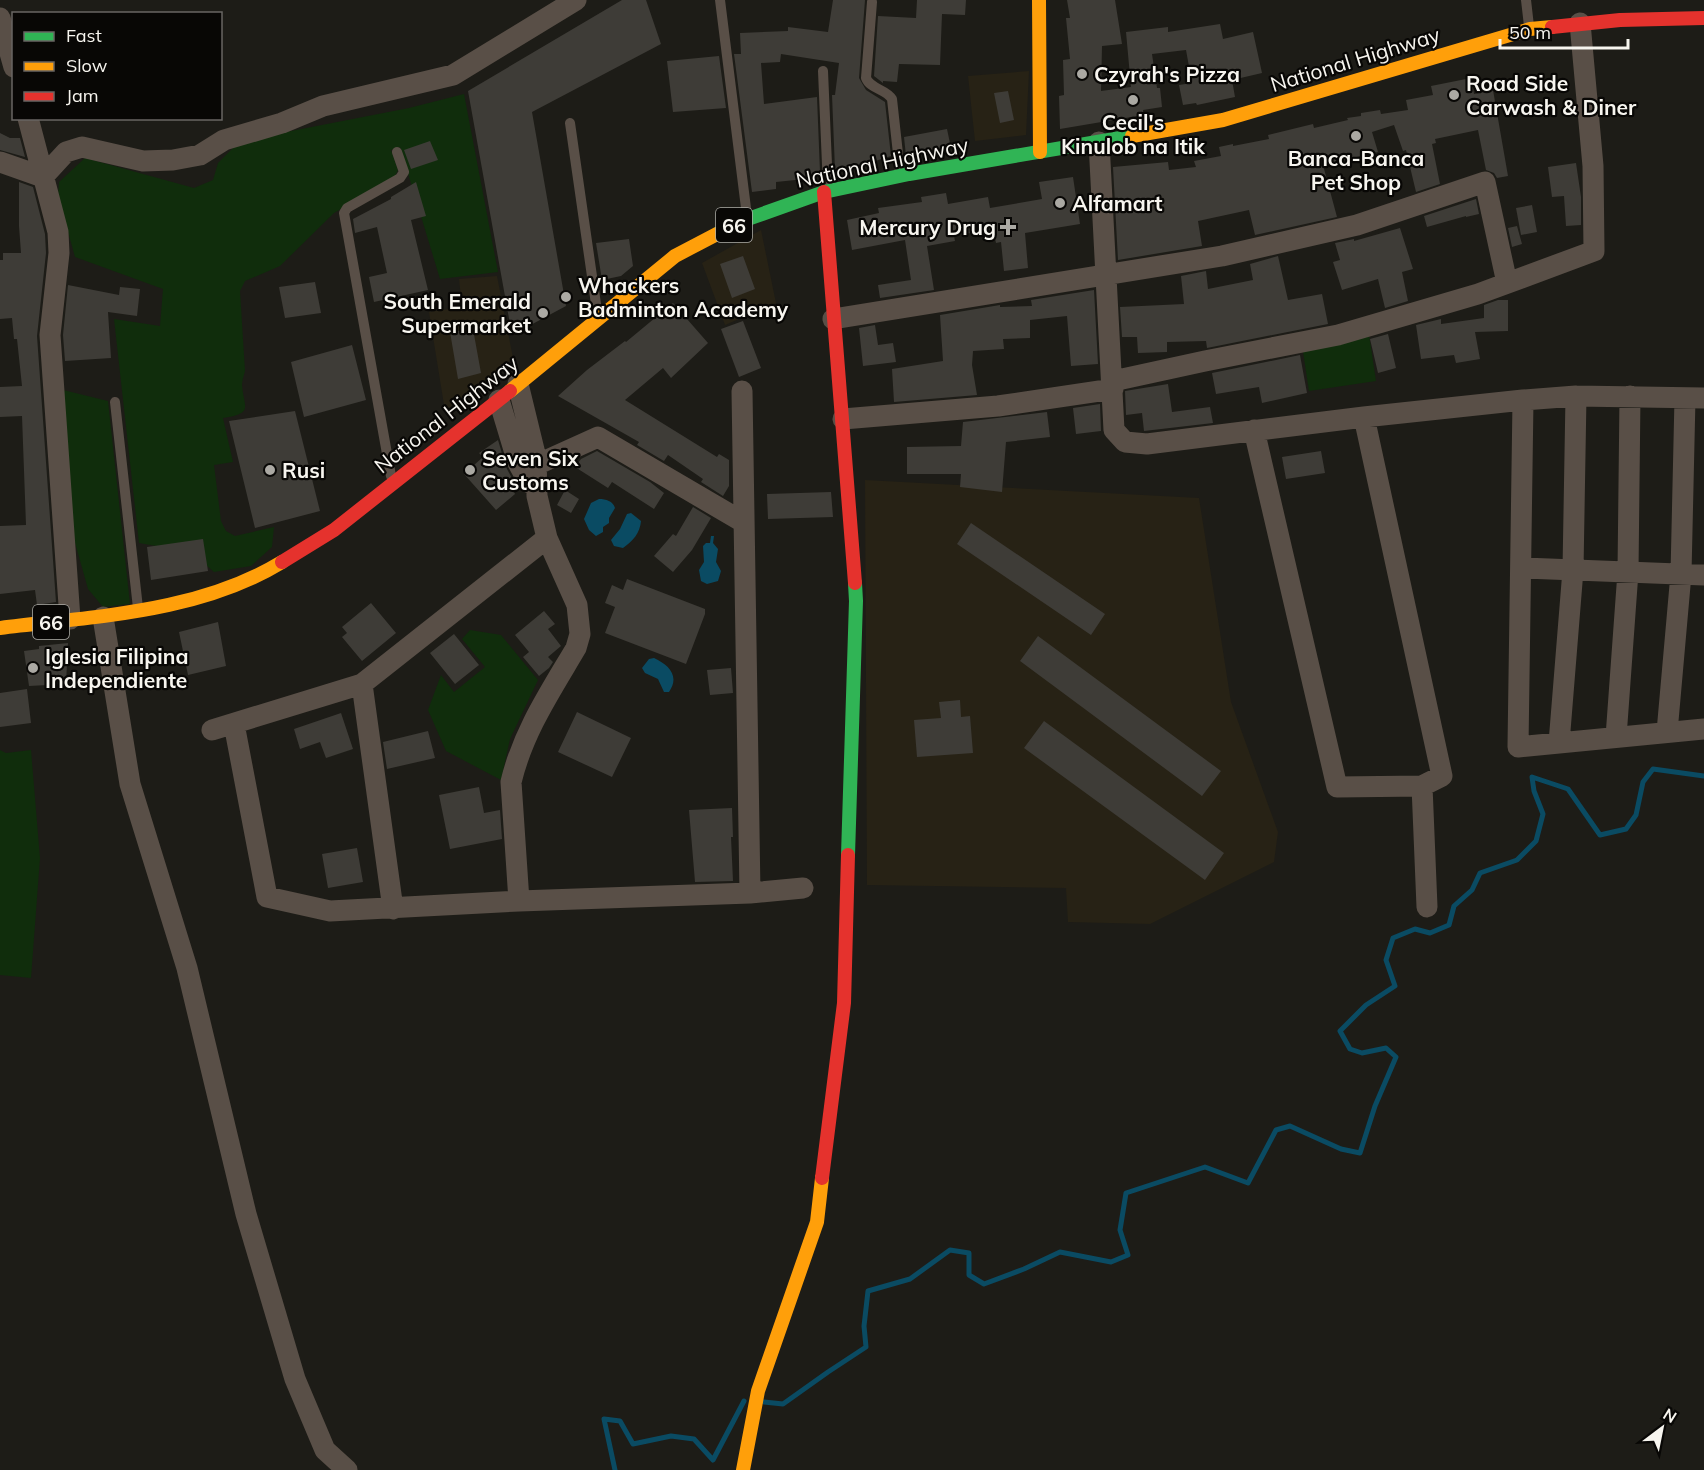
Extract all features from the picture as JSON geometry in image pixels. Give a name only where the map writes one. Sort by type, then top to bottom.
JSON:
[{"type":"main road","points":[[1039,0],[1040,152]]},
{"type":"main road","name":"National Highway","points":[[0,628],[138,611],[216,593],[257,577],[334,530],[519,384],[675,256],[748,219],[826,192],[901,176],[1223,120],[1530,29],[1620,20],[1704,18]]},
{"type":"main road","points":[[743,1470],[758,1391],[817,1222],[844,1003],[856,601],[843,419],[833,319],[826,192]]},
{"type":"street","points":[[44,177],[66,152],[82,147],[143,161],[173,160],[200,155],[224,140],[282,123],[323,106],[453,75],[576,0]]},
{"type":"street","points":[[0,18],[12,60]]},
{"type":"street","points":[[843,419],[998,406],[1113,385],[1205,361],[1338,335],[1478,294],[1594,251],[1593,166],[1580,23]]},
{"type":"street","points":[[29,120],[58,232],[59,252],[50,335],[70,619]]},
{"type":"street","points":[[1099,142],[1114,430],[1125,442],[1147,444],[1523,400],[1576,396],[1695,398],[1667,732]]},
{"type":"street","points":[[0,162],[44,177]]},
{"type":"street","points":[[833,319],[1222,256],[1357,225],[1485,182],[1507,283]]},
{"type":"street","points":[[519,384],[530,469],[548,538],[577,605],[580,634],[576,648],[529,730],[516,762],[511,782],[519,901]]},
{"type":"street","points":[[742,391],[750,893]]},
{"type":"street","points":[[1559,743],[1573,570],[1576,396]]},
{"type":"street","points":[[1616,737],[1628,572],[1630,396]]},
{"type":"street","points":[[499,400],[518,464],[530,469],[598,437],[743,522]]},
{"type":"street","points":[[1523,400],[1518,747],[1704,729]]},
{"type":"street","points":[[1254,430],[1337,787],[1422,786],[1442,776],[1364,417]]},
{"type":"street","points":[[212,730],[362,684],[548,538]]},
{"type":"street","points":[[1521,568],[1704,574]]},
{"type":"street","points":[[103,616],[130,784],[187,968],[246,1214],[295,1379],[325,1450],[347,1470]]},
{"type":"street","points":[[362,684],[393,909]]},
{"type":"street","points":[[234,724],[267,897],[330,911],[519,901],[750,893],[803,888]]},
{"type":"street","points":[[1422,786],[1427,907]]},
{"type":"lane","points":[[720,0],[748,219]]},
{"type":"lane","points":[[1526,0],[1530,29]]},
{"type":"lane","points":[[872,2],[866,78],[869,84],[886,92],[892,99],[901,176]]},
{"type":"lane","points":[[823,71],[826,192]]},
{"type":"lane","points":[[570,123],[598,317]]},
{"type":"lane","points":[[393,482],[344,213],[347,208],[400,178],[404,172],[397,152]]},
{"type":"lane","points":[[116,402],[138,611]]},
{"type":"shaded area","points":[[1029,71],[1026,135],[975,141],[968,76]]},
{"type":"shaded area","points":[[761,230],[776,303],[725,325],[702,263]]},
{"type":"shaded area","points":[[497,276],[513,358],[445,411],[429,312],[462,307],[459,279]]},
{"type":"shaded area","points":[[865,480],[1199,498],[1231,702],[1278,832],[1274,862],[1150,924],[1068,922],[1066,888],[867,885]]},
{"type":"green space","points":[[464,94],[498,272],[440,279],[400,147],[391,150],[398,170],[394,178],[334,213],[280,266],[245,281],[240,291],[245,371],[242,385],[245,408],[239,414],[223,418],[233,462],[214,465],[221,521],[226,531],[235,536],[274,527],[272,547],[251,566],[214,572],[191,552],[139,543],[114,319],[160,326],[163,289],[75,257],[58,196],[59,182],[85,158],[194,188],[213,180],[218,163],[240,141],[409,108]]},
{"type":"green space","points":[[1369,335],[1376,381],[1309,391],[1302,345]]},
{"type":"green space","points":[[59,389],[108,401],[130,604],[103,607],[88,589],[72,532]]},
{"type":"green space","points":[[470,630],[501,635],[538,680],[510,739],[501,780],[446,751],[428,710],[441,675],[454,692],[485,667],[462,639]]},
{"type":"green space","points":[[0,750],[6,753],[31,750],[40,858],[31,978],[0,975]]},
{"type":"water","points":[[599,499],[609,501],[615,508],[609,518],[609,523],[603,527],[603,532],[596,536],[589,530],[584,519],[591,503]]},
{"type":"water","points":[[631,513],[641,521],[638,533],[623,548],[614,546],[611,540],[620,529],[627,514]]},
{"type":"water","points":[[711,536],[714,536],[713,543],[718,549],[716,562],[721,571],[718,581],[707,584],[701,581],[699,570],[704,562],[703,546],[710,543]]},
{"type":"water","points":[[654,658],[664,664],[673,676],[669,692],[664,692],[658,679],[645,673],[642,668],[649,659]]},
{"type":"building","points":[[622,0],[646,0],[661,44],[532,112],[566,306],[512,335],[468,91]]},
{"type":"building","points":[[833,0],[865,0],[859,78],[866,90],[885,102],[891,156],[835,170],[832,95],[835,95],[839,63],[781,54],[780,62],[761,63],[764,104],[817,97],[820,172],[805,179],[776,182],[776,189],[752,192],[734,54],[741,54],[740,33],[788,31],[788,27],[828,32]]},
{"type":"building","points":[[917,0],[966,0],[965,15],[942,14],[940,65],[899,64],[897,82],[883,81],[883,83],[874,76],[878,16],[916,18]]},
{"type":"building","points":[[1067,0],[1115,0],[1122,44],[1102,46],[1101,91],[1131,87],[1126,32],[1168,27],[1168,32],[1220,24],[1223,39],[1253,32],[1262,73],[1232,80],[1235,97],[1197,105],[1196,103],[1183,105],[1179,85],[1192,83],[1186,50],[1152,54],[1162,107],[1143,110],[1143,115],[1060,129],[1059,96],[1064,95],[1063,60],[1070,59],[1066,18],[1070,18]]},
{"type":"building","points":[[719,56],[726,108],[673,112],[667,61]]},
{"type":"building","points":[[1471,78],[1474,94],[1493,90],[1508,176],[1497,178],[1494,173],[1486,170],[1478,130],[1435,139],[1436,143],[1432,144],[1440,184],[1416,192],[1406,150],[1403,151],[1394,125],[1372,132],[1378,152],[1323,165],[1337,217],[1255,235],[1249,210],[1198,221],[1202,246],[1118,260],[1113,167],[1168,162],[1169,170],[1196,167],[1194,161],[1221,156],[1219,147],[1269,139],[1268,135],[1313,124],[1314,128],[1348,120],[1347,118],[1361,116],[1361,113],[1380,110],[1381,114],[1408,110],[1406,100],[1433,95],[1431,86]]},
{"type":"building","points":[[1008,91],[1014,120],[1000,123],[994,93]]},
{"type":"building","points":[[947,129],[951,148],[906,156],[904,137]]},
{"type":"building","points":[[0,133],[10,138],[20,138],[25,157],[0,150]]},
{"type":"building","points":[[430,141],[438,160],[411,169],[404,150]]},
{"type":"building","points":[[1576,163],[1581,197],[1581,225],[1566,226],[1564,196],[1552,197],[1548,167]]},
{"type":"building","points":[[1073,177],[1080,224],[1025,233],[1028,268],[1004,271],[1001,242],[996,243],[993,229],[954,236],[955,241],[927,246],[934,290],[880,298],[878,285],[911,280],[905,240],[852,250],[847,220],[879,213],[878,208],[922,202],[921,197],[946,193],[948,204],[988,197],[990,208],[1042,199],[1039,182]]},
{"type":"building","points":[[19,182],[33,187],[45,234],[46,253],[37,336],[56,602],[37,605],[35,590],[0,594],[0,526],[26,525],[22,416],[0,417],[0,387],[22,386],[17,339],[14,339],[12,318],[0,319],[0,260],[3,260],[3,253],[21,253]]},
{"type":"building","points":[[416,182],[426,216],[411,220],[428,290],[374,302],[369,277],[387,273],[377,227],[355,233],[353,219],[391,199]]},
{"type":"building","points":[[1476,199],[1479,214],[1427,227],[1424,216]]},
{"type":"building","points":[[1532,205],[1537,232],[1521,235],[1516,208]]},
{"type":"building","points":[[1517,226],[1522,244],[1512,247],[1508,228]]},
{"type":"building","points":[[1400,228],[1413,269],[1402,272],[1408,301],[1385,308],[1378,279],[1342,290],[1333,262],[1340,260],[1335,243],[1354,239],[1354,241]]},
{"type":"building","points":[[629,239],[633,266],[621,276],[602,280],[596,243]]},
{"type":"building","points":[[743,256],[755,289],[732,298],[720,264]]},
{"type":"building","points":[[1278,256],[1288,300],[1322,294],[1328,324],[1207,348],[1206,341],[1167,342],[1167,352],[1138,353],[1137,337],[1122,337],[1120,307],[1184,304],[1181,276],[1206,271],[1208,289],[1253,280],[1250,264]]},
{"type":"building","points":[[315,282],[321,313],[285,318],[279,287]]},
{"type":"building","points":[[68,285],[119,295],[120,287],[140,289],[137,316],[108,312],[111,358],[65,361],[63,335]]},
{"type":"building","points":[[1094,290],[1098,364],[1071,366],[1067,316],[1030,320],[1030,338],[1003,339],[1004,349],[973,351],[972,365],[977,395],[894,402],[892,369],[943,361],[940,315],[1000,305],[1000,307],[1032,306],[1031,300]]},
{"type":"building","points":[[1498,300],[1508,300],[1508,331],[1475,332],[1480,359],[1456,363],[1454,355],[1421,359],[1416,325],[1441,319],[1441,324],[1484,318],[1484,305]]},
{"type":"building","points":[[673,303],[708,343],[671,378],[663,368],[625,400],[717,457],[719,454],[729,460],[729,486],[723,496],[701,482],[703,479],[668,455],[664,461],[637,445],[639,442],[558,396],[587,370],[626,342]]},
{"type":"building","points":[[743,321],[761,368],[739,377],[721,329]]},
{"type":"building","points":[[875,325],[878,345],[893,343],[896,362],[863,366],[859,328]]},
{"type":"building","points":[[473,329],[481,373],[458,379],[450,332]]},
{"type":"building","points":[[1388,334],[1396,368],[1378,373],[1370,339]]},
{"type":"building","points":[[352,345],[366,400],[304,417],[291,362]]},
{"type":"building","points":[[1300,355],[1307,393],[1262,403],[1259,387],[1216,394],[1212,373]]},
{"type":"building","points":[[1168,384],[1172,412],[1210,407],[1213,423],[1144,431],[1142,413],[1126,415],[1125,391]]},
{"type":"building","points":[[1100,404],[1101,431],[1076,434],[1073,408]]},
{"type":"building","points":[[295,411],[320,511],[255,528],[229,421]]},
{"type":"building","points":[[1047,412],[1050,437],[1006,442],[1002,492],[960,487],[961,474],[907,474],[907,447],[961,446],[963,422]]},
{"type":"building","points":[[498,440],[506,467],[517,488],[515,494],[496,510],[464,474],[483,457],[479,453]]},
{"type":"building","points":[[597,451],[650,482],[664,493],[654,509],[612,482],[608,488],[575,467],[581,459]]},
{"type":"building","points":[[1321,451],[1325,473],[1286,479],[1282,457]]},
{"type":"building","points":[[565,490],[579,499],[571,513],[557,505]]},
{"type":"building","points":[[831,492],[833,517],[768,519],[767,494]]},
{"type":"building","points":[[693,507],[711,518],[692,550],[673,572],[654,556],[673,534],[676,536]]},
{"type":"building","points":[[971,523],[1105,614],[1091,635],[957,544]]},
{"type":"building","points":[[203,539],[208,571],[151,580],[147,547]]},
{"type":"building","points":[[627,579],[705,609],[686,664],[605,633],[615,607],[605,603],[612,585],[623,590]]},
{"type":"building","points":[[371,603],[396,633],[362,661],[342,637],[347,633],[342,627]]},
{"type":"building","points":[[544,611],[555,624],[548,629],[561,646],[548,657],[553,662],[539,676],[523,657],[529,652],[515,635]]},
{"type":"building","points":[[218,622],[226,666],[188,675],[179,632]]},
{"type":"building","points":[[454,634],[479,665],[455,684],[430,653]]},
{"type":"building","points":[[1038,636],[1221,771],[1202,796],[1020,661]]},
{"type":"building","points":[[68,643],[66,684],[29,686],[24,651],[39,649],[39,646]]},
{"type":"building","points":[[731,668],[733,693],[710,695],[707,670]]},
{"type":"building","points":[[27,689],[31,723],[0,727],[0,693]]},
{"type":"building","points":[[960,700],[961,717],[970,716],[973,753],[917,757],[914,720],[941,718],[939,702]]},
{"type":"building","points":[[577,712],[631,738],[612,777],[558,752]]},
{"type":"building","points":[[341,713],[353,749],[326,758],[320,742],[300,749],[294,729]]},
{"type":"building","points":[[1044,721],[1224,853],[1205,880],[1024,748]]},
{"type":"building","points":[[428,731],[435,758],[387,769],[383,742]]},
{"type":"building","points":[[479,787],[484,813],[500,810],[502,839],[450,849],[439,795]]},
{"type":"building","points":[[732,808],[733,881],[695,882],[689,810]]},
{"type":"building","points":[[357,848],[363,882],[328,888],[322,854]]},
{"type":"waterway","points":[[764,1402],[783,1404],[866,1347],[864,1326],[868,1291],[910,1279],[950,1250],[969,1253],[969,1275],[984,1284],[1060,1252],[1111,1262],[1128,1255],[1120,1230],[1126,1193],[1205,1167],[1248,1183],[1276,1130],[1290,1126],[1341,1149],[1360,1153],[1375,1106],[1396,1057],[1386,1048],[1362,1053],[1350,1049],[1340,1031],[1366,1005],[1395,986],[1386,960],[1393,938],[1415,929],[1430,933],[1449,925],[1454,906],[1472,890],[1480,873],[1517,860],[1536,841],[1543,814],[1534,791],[1532,777],[1568,789],[1600,835],[1626,829],[1636,815],[1643,782],[1653,769],[1704,776]]},
{"type":"waterway","points":[[615,1470],[604,1419],[620,1421],[633,1444],[671,1436],[694,1439],[713,1460],[744,1401]]},
{"type":"traffic: fast","points":[[717,234],[748,219],[824,192],[909,174],[1132,136]]},
{"type":"traffic: fast","points":[[848,855],[855,583]]},
{"type":"traffic: slow","points":[[1039,0],[1040,152]]},
{"type":"traffic: slow","points":[[1132,136],[1223,120],[1530,29],[1552,27]]},
{"type":"traffic: slow","points":[[510,391],[675,256],[717,234]]},
{"type":"traffic: slow","points":[[0,628],[145,610],[181,602],[250,579],[282,562]]},
{"type":"traffic: slow","points":[[743,1470],[758,1391],[817,1222],[822,1178]]},
{"type":"traffic: jam","points":[[1552,27],[1620,20],[1704,18]]},
{"type":"traffic: jam","points":[[824,192],[855,583]]},
{"type":"traffic: jam","points":[[282,562],[334,530],[510,391]]},
{"type":"traffic: jam","points":[[822,1178],[844,1003],[848,855]]},
{"type":"place","name":"Czyrah's Pizza","points":[[1082,74]]},
{"type":"place","name":"Road Side Carwash & Diner","points":[[1454,95]]},
{"type":"place","name":"Cecil's Kinulob na Itik","points":[[1133,100]]},
{"type":"place","name":"Banca-Banca Pet Shop","points":[[1356,136]]},
{"type":"place","name":"Alfamart","points":[[1060,203]]},
{"type":"place","name":"Mercury Drug","points":[[1008,227]]},
{"type":"place","name":"Whackers Badminton Academy","points":[[566,297]]},
{"type":"place","name":"South Emerald Supermarket","points":[[543,313]]},
{"type":"place","name":"Rusi","points":[[270,470]]},
{"type":"place","name":"Seven Six Customs","points":[[470,470]]},
{"type":"place","name":"Iglesia Filipina Independiente","points":[[33,668]]}]
